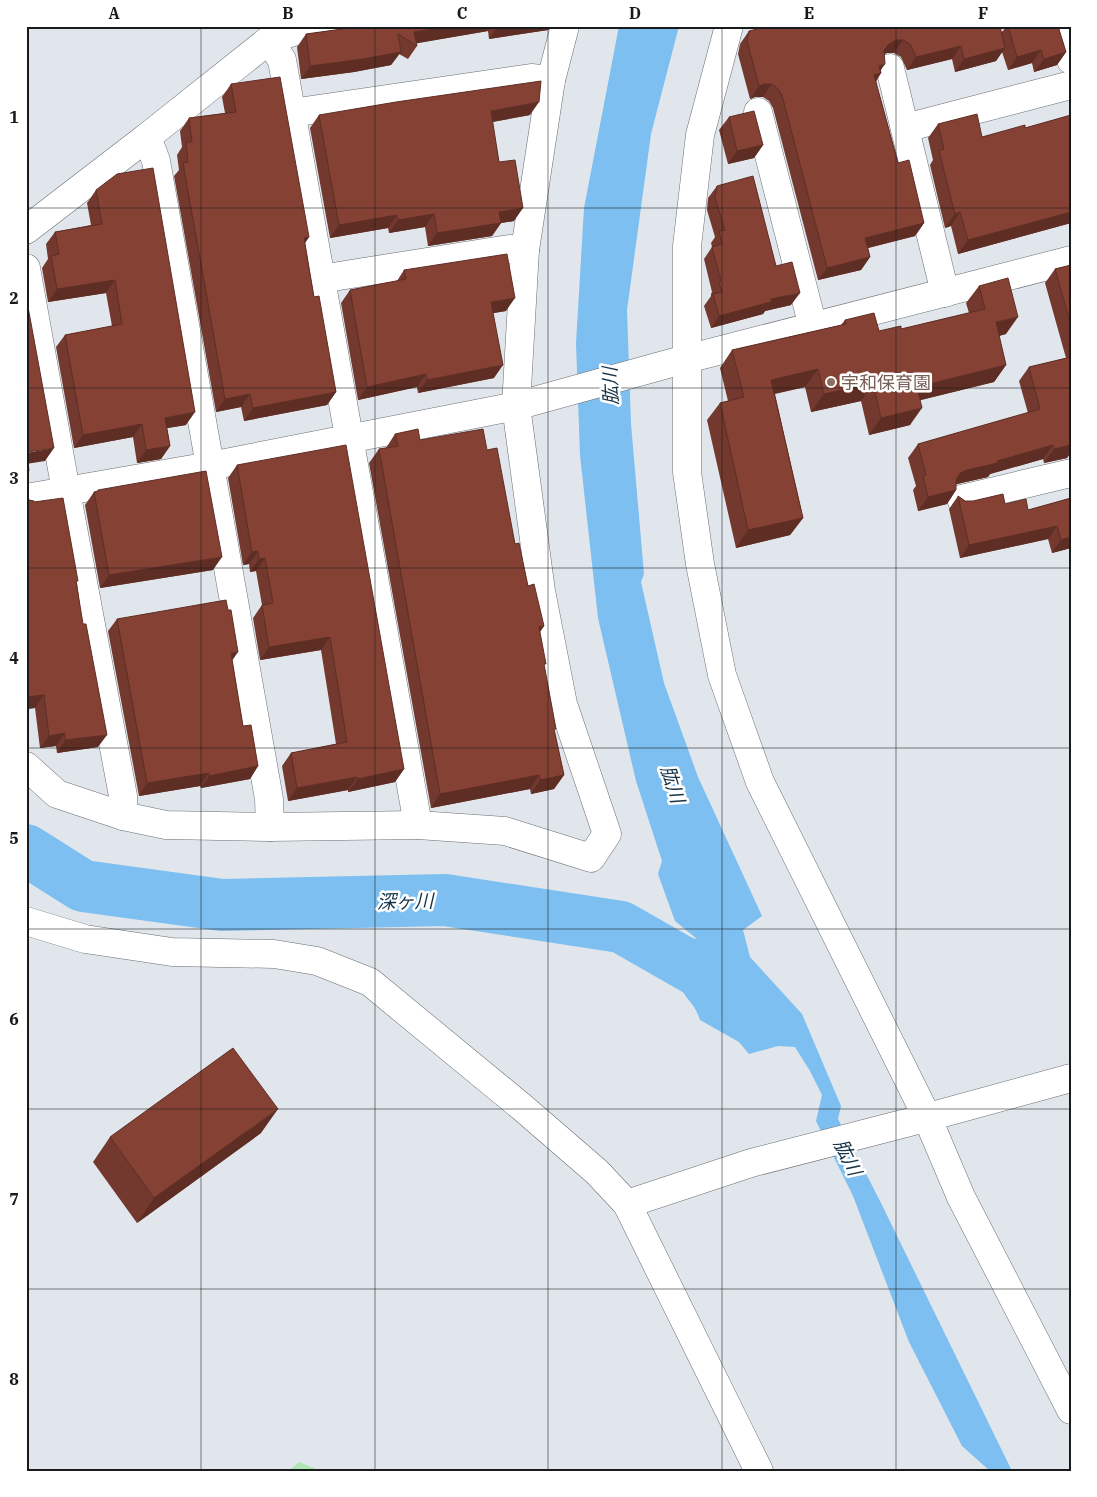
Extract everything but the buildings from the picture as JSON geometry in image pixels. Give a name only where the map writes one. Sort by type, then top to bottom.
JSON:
[{"type":"street","points":[[26,230],[147,138],[270,40],[296,31],[324,26]]},
{"type":"street","points":[[26,766],[57,794],[123,816],[166,825],[270,827],[418,825],[505,831],[591,858],[607,834],[563,704],[541,591],[516,406],[525,250],[551,80],[565,26]]},
{"type":"street","points":[[729,26],[700,135],[687,246],[681,361],[687,472],[700,564],[722,675],[760,782],[919,1120],[1071,1410]]},
{"type":"street","points":[[1062,26],[1071,60]]},
{"type":"street","points":[[270,40],[282,60],[418,825]]},
{"type":"street","points":[[890,68],[945,293]]},
{"type":"street","points":[[291,113],[531,78],[551,80]]},
{"type":"street","points":[[905,128],[1071,84]]},
{"type":"street","points":[[758,112],[813,327]]},
{"type":"street","points":[[147,138],[156,161],[270,800],[270,827]]},
{"type":"street","points":[[320,279],[509,249],[525,250]]},
{"type":"street","points":[[26,498],[210,466],[516,406],[550,395],[1071,260]]},
{"type":"street","points":[[26,268],[123,796],[123,816]]},
{"type":"street","points":[[962,499],[1071,473]]},
{"type":"street","points":[[26,921],[85,939],[172,952],[274,954],[317,961],[370,982],[523,1108],[597,1172],[627,1204],[759,1471]]},
{"type":"street","points":[[627,1204],[752,1163],[1071,1078]]},
{"type":"green space","points":[[299,1462],[321,1471],[289,1471]]},
{"type":"water","name":"肱川","points":[[619,26],[679,26],[651,134],[627,310],[631,424],[644,574],[641,582],[664,683],[698,777],[762,916],[743,930],[750,957],[802,1014],[841,1106],[838,1119],[1012,1471],[990,1471],[962,1446],[909,1342],[853,1196],[816,1121],[822,1095],[795,1047],[778,1046],[749,1054],[739,1042],[700,1020],[696,1010],[682,990],[679,964],[681,936],[697,939],[675,921],[658,874],[662,861],[636,781],[598,618],[580,455],[576,343],[584,208]]},
{"type":"waterway","name":"深ヶ川","points":[[26,850],[83,886],[222,905],[445,900],[621,927],[742,996]]},
{"type":"place","name":"宇和保育園","points":[[831,382]]}]
